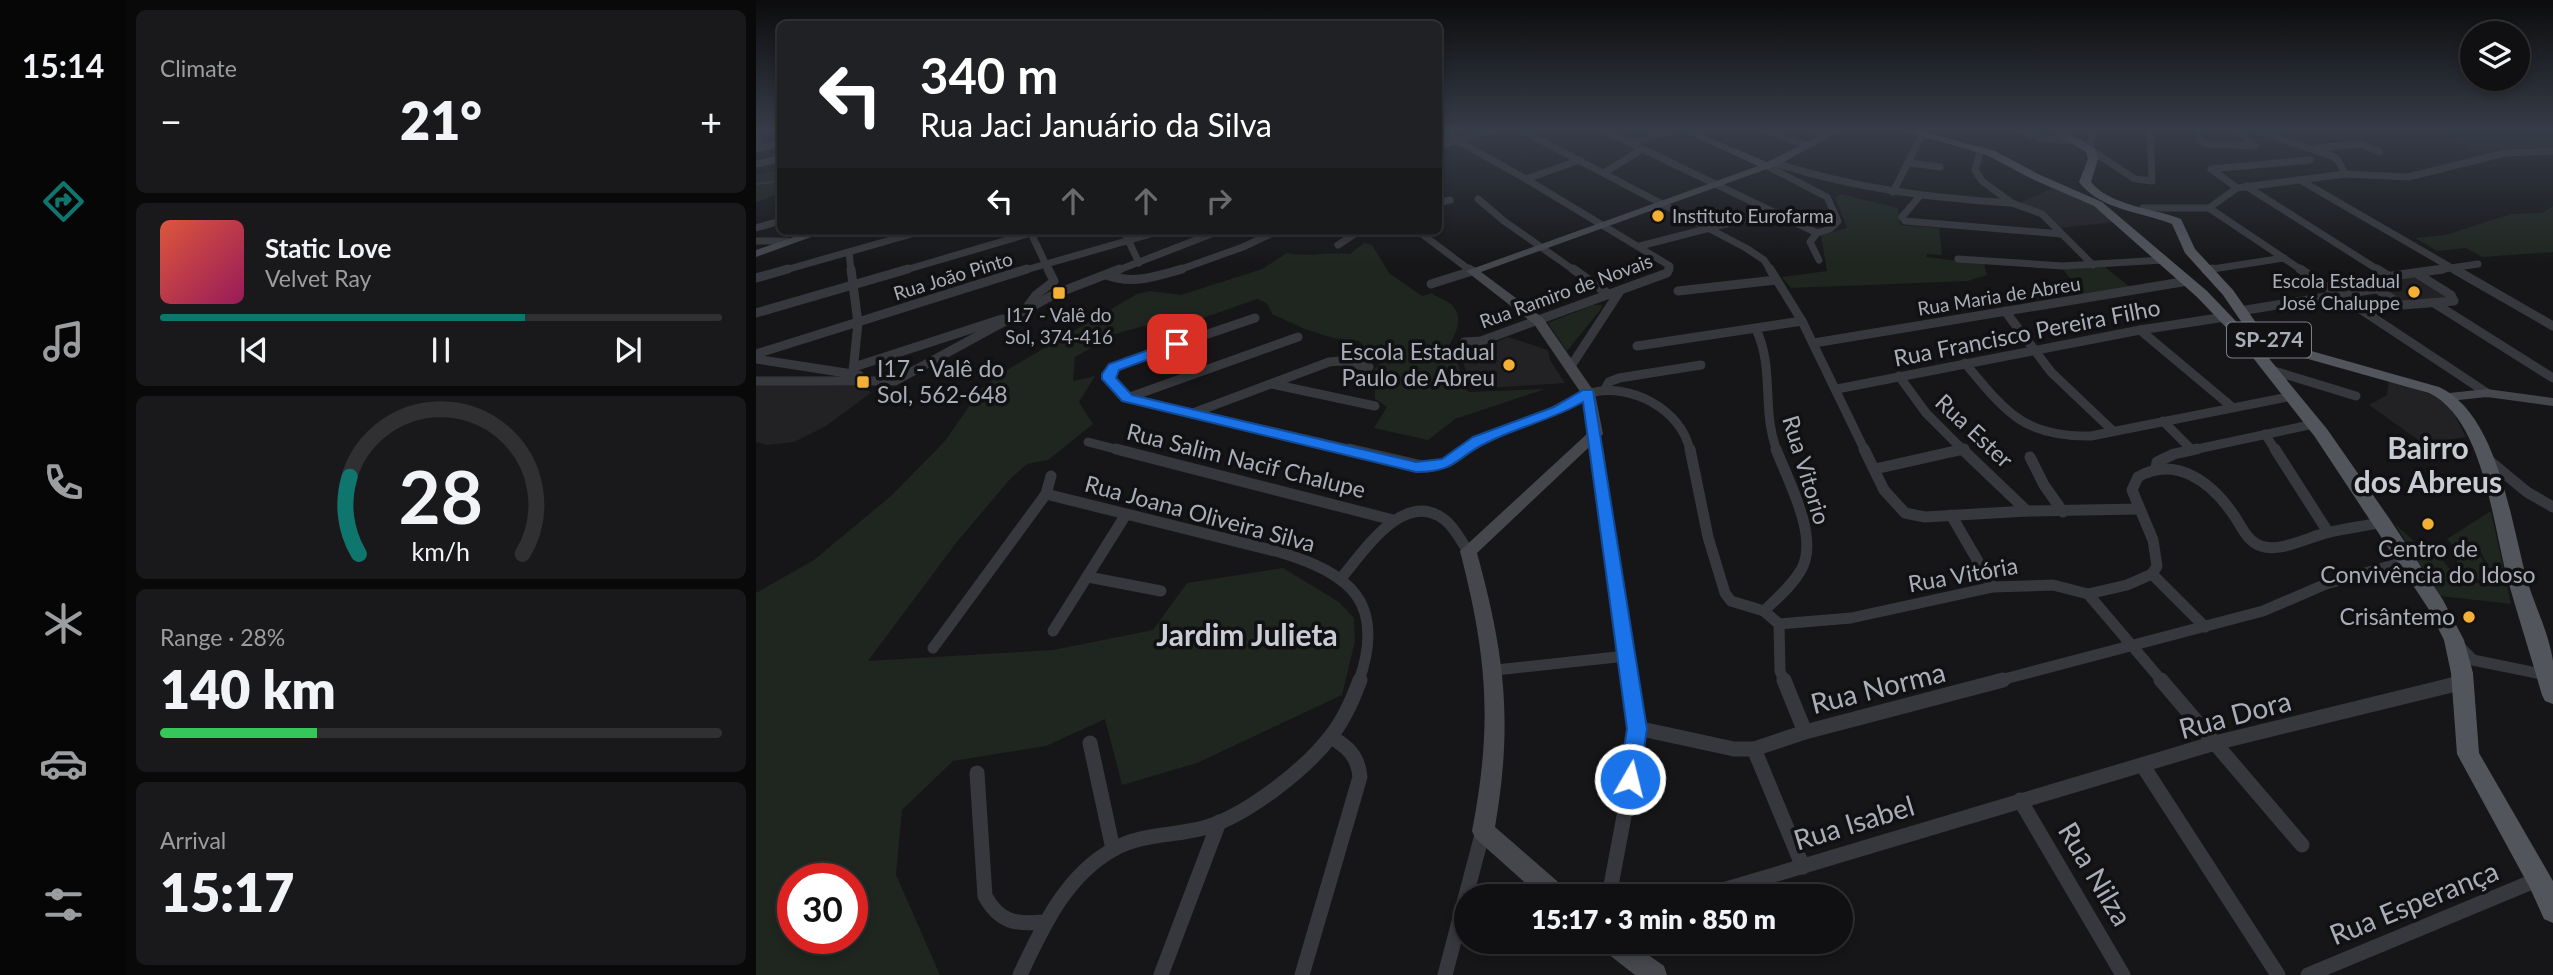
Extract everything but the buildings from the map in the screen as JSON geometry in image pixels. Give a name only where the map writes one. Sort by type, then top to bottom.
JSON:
[{"type":"main road","points":[[2036,174],[2098,204],[2188,281],[2232,314],[2249,342],[2315,424],[2384,523],[2436,605],[2454,639],[2466,672],[2468,754],[2539,879],[2553,910]]},
{"type":"main road","name":"SP-274","points":[[2088,174],[2085,182],[2092,192],[2177,222],[2189,250],[2228,293],[2232,314],[2254,330],[2285,348],[2412,383],[2449,397]]},
{"type":"main road","points":[[2098,204],[2143,208]]},
{"type":"main road","points":[[2249,342],[2260,340],[2285,348]]},
{"type":"main road","points":[[2449,397],[2468,417],[2505,517],[2517,578],[2553,695]]},
{"type":"street","points":[[1518,174],[1640,246],[1772,212]]},
{"type":"street","points":[[1526,179],[1539,174]]},
{"type":"street","points":[[1607,174],[1755,253],[1763,260],[1814,343],[1891,500],[1905,513],[1925,517],[2027,511],[2138,509]]},
{"type":"street","points":[[1694,174],[1817,233]]},
{"type":"street","points":[[1431,284],[1744,174]]},
{"type":"street","points":[[1789,174],[1827,197],[1838,222],[1817,233],[1810,242],[1819,260]]},
{"type":"street","points":[[1817,174],[1919,197],[2011,203],[2042,214],[2093,265]]},
{"type":"street","points":[[1893,192],[1903,174]]},
{"type":"street","points":[[1978,174],[2011,203]]},
{"type":"street","points":[[2125,174],[2144,183],[2154,180],[2154,174]]},
{"type":"street","points":[[2220,174],[2389,277]]},
{"type":"street","points":[[2143,208],[2209,208],[2218,204],[2230,190],[2341,174]]},
{"type":"street","points":[[2356,174],[2408,177],[2418,174]]},
{"type":"street","points":[[2301,180],[2553,326]]},
{"type":"street","points":[[1919,197],[1902,217],[1905,221],[2061,234]]},
{"type":"street","points":[[1478,199],[1540,247],[1615,293],[1571,366]]},
{"type":"street","points":[[1442,202],[1450,200]]},
{"type":"street","points":[[2209,208],[2487,393]]},
{"type":"street","points":[[756,228],[777,222]]},
{"type":"street","points":[[756,254],[808,235]]},
{"type":"street","points":[[756,278],[908,235]]},
{"type":"street","points":[[756,313],[1021,235]]},
{"type":"street","points":[[1032,235],[1054,281]]},
{"type":"street","points":[[1126,235],[1139,263]]},
{"type":"street","name":"Rua João Pinto","points":[[756,356],[1046,264],[1126,235]]},
{"type":"street","points":[[756,381],[877,383],[902,378],[1022,311],[1091,280],[1208,235]]},
{"type":"street","points":[[1107,275],[1118,281],[1142,280],[1247,246],[1269,235]]},
{"type":"street","points":[[1338,245],[1353,235]]},
{"type":"street","points":[[1423,235],[1539,321],[1588,393],[1637,729],[1634,763],[1611,884]]},
{"type":"street","points":[[756,241],[787,241]]},
{"type":"street","name":"Rua Ramiro de Novais","points":[[1464,342],[1481,341],[1539,321],[1671,270],[1667,263],[1640,246]]},
{"type":"street","points":[[849,252],[851,285],[858,323],[853,370]]},
{"type":"street","points":[[2206,270],[2284,258]]},
{"type":"street","points":[[1958,259],[2063,266],[2163,260]]},
{"type":"street","points":[[2417,273],[2454,300],[2402,305],[2375,289],[2366,280],[2478,264]]},
{"type":"street","points":[[853,370],[935,339],[1022,311],[1054,281],[1091,280]]},
{"type":"street","points":[[1678,291],[1776,280]]},
{"type":"street","name":"Rua Maria de Abreu","points":[[1814,343],[2188,281]]},
{"type":"street","name":"Rua Francisco Pereira Filho","points":[[1837,389],[2140,330],[2375,289]]},
{"type":"street","points":[[2434,303],[2553,378]]},
{"type":"street","points":[[2005,311],[2060,381],[2113,430]]},
{"type":"street","points":[[1255,318],[1114,367],[1109,379],[1127,398],[1427,467],[1448,462],[1479,440],[1552,413],[1588,393],[1605,389],[1627,390],[1646,397],[1670,416],[1688,440],[1707,537],[1725,593],[1739,606],[1764,611],[1779,624],[1780,671],[1805,732]]},
{"type":"street","points":[[1637,346],[1801,321]]},
{"type":"street","name":"Rua Vitorio","points":[[1756,328],[1770,361],[1767,400],[1771,433],[1805,531],[1808,551],[1797,577],[1764,611]]},
{"type":"street","points":[[2140,330],[2232,407]]},
{"type":"street","points":[[1127,398],[1298,337]]},
{"type":"street","points":[[756,356],[853,370],[877,383]]},
{"type":"street","points":[[1192,414],[1329,362],[1340,361],[1369,367]]},
{"type":"street","points":[[1965,363],[2006,410],[2034,431],[2049,435],[2078,437],[2293,396]]},
{"type":"street","points":[[1605,389],[1609,382],[1619,377],[1701,365]]},
{"type":"street","points":[[2271,370],[2356,396]]},
{"type":"street","name":"Rua Ester","points":[[1899,376],[1920,408],[2027,511]]},
{"type":"street","points":[[1272,384],[1375,406]]},
{"type":"street","points":[[2449,397],[2487,393],[2553,402]]},
{"type":"street","points":[[2162,421],[2192,450]]},
{"type":"street","points":[[2156,468],[2157,462],[2163,457],[2315,424]]},
{"type":"street","points":[[1468,551],[1596,434]]},
{"type":"street","points":[[2265,434],[2328,532]]},
{"type":"street","name":"Rua Salim Nacif Chalupe","points":[[1088,442],[1393,520]]},
{"type":"street","points":[[1875,469],[1965,449]]},
{"type":"street","points":[[2483,455],[2527,492],[2553,507]]},
{"type":"street","points":[[2030,457],[2044,485],[2063,512]]},
{"type":"street","points":[[2205,627],[2152,574],[2157,566],[2152,540],[2132,490],[2132,482],[2137,477],[2156,468],[2175,468],[2208,486],[2232,510],[2256,544],[2267,548],[2328,532],[2384,523]]},
{"type":"street","points":[[933,648],[1046,494],[1051,476]]},
{"type":"street","name":"Rua Joana Oliveira Silva","points":[[1046,494],[1125,516],[1294,556],[1342,578]]},
{"type":"street","points":[[1020,975],[1044,922],[1081,876],[1113,849],[1219,822],[1293,772],[1331,737],[1356,688],[1365,661],[1369,636],[1367,616],[1342,578],[1393,520],[1407,512],[1422,510],[1435,513],[1445,520],[1468,551],[1496,670],[1495,770],[1483,831],[1445,975]]},
{"type":"street","points":[[1951,515],[1993,587]]},
{"type":"street","points":[[1053,631],[1125,516]]},
{"type":"street","name":"Rua Norma","points":[[1637,729],[1714,747],[1754,749],[1805,732],[2263,611],[2326,584],[2408,561]]},
{"type":"street","name":"Rua Vitória","points":[[1779,624],[1851,618],[1993,587],[2053,585],[2088,594],[2127,585],[2152,574]]},
{"type":"street","points":[[1088,577],[1161,591]]},
{"type":"street","points":[[2088,594],[2302,845]]},
{"type":"street","points":[[1496,670],[1626,656]]},
{"type":"street","points":[[2466,672],[2546,675]]},
{"type":"street","name":"Rua Dora","points":[[2020,800],[2466,672]]},
{"type":"street","points":[[1302,975],[1360,776],[1359,761],[1351,749],[1331,737]]},
{"type":"street","points":[[1090,743],[1113,849]]},
{"type":"street","points":[[1754,749],[1803,867]]},
{"type":"street","points":[[2143,766],[2278,975]]},
{"type":"street","points":[[977,773],[985,896],[993,912],[1005,920],[1022,925],[1044,922]]},
{"type":"street","name":"Rua Isabel","points":[[1744,884],[2020,800]]},
{"type":"street","name":"Rua Nilza","points":[[2020,800],[2123,975]]},
{"type":"street","points":[[1161,975],[1219,822]]},
{"type":"street","points":[[1483,831],[1543,884]]},
{"type":"street","name":"Rua Esperança","points":[[2308,975],[2444,921],[2539,879]]},
{"type":"street","points":[[1627,954],[1655,975]]},
{"type":"shaded area","points":[[777,174],[777,194],[756,202],[756,175]]},
{"type":"shaded area","points":[[2055,187],[2089,203],[2115,222],[2059,228],[2045,214],[2021,202]]},
{"type":"shaded area","points":[[1841,194],[1898,208],[1900,225],[1939,228],[1942,255],[1927,254],[1926,257],[1984,264],[1987,275],[1968,281],[1791,288],[1782,277],[1827,271],[1821,235],[1847,228],[1835,198]]},
{"type":"shaded area","points":[[2553,206],[2553,252],[2482,257],[2466,248],[2437,251],[2415,238],[2445,235],[2511,214],[2542,213]]},
{"type":"shaded area","points":[[1364,243],[1372,245],[1389,273],[1422,296],[1432,293],[1452,305],[1458,321],[1448,348],[1491,343],[1455,356],[1468,392],[1545,389],[1455,419],[1428,440],[1374,428],[1387,407],[1375,399],[1375,388],[1362,385],[1380,363],[1359,341],[1333,338],[1305,329],[1272,314],[1267,303],[1257,299],[1189,323],[1158,322],[1115,334],[1075,357],[1073,381],[1095,376],[1079,402],[1093,424],[1048,460],[1027,464],[1011,478],[956,543],[868,661],[1053,650],[1153,630],[1187,583],[1283,568],[1339,602],[1354,618],[1355,641],[1342,695],[1197,763],[1122,785],[1105,719],[1046,746],[953,761],[902,810],[896,875],[940,975],[756,975],[756,593],[814,560],[891,496],[945,441],[981,389],[1000,374],[1137,294],[1150,291],[1181,295],[1262,269],[1287,253],[1350,254]]},
{"type":"shaded area","points":[[2105,267],[2131,288],[2083,296],[2063,269]]},
{"type":"shaded area","name":"Escola Estadual José Chaluppe","points":[[2416,275],[2449,295],[2447,300],[2403,303],[2368,281]]},
{"type":"shaded area","points":[[1593,305],[1602,305],[1567,351],[1548,323]]},
{"type":"shaded area","name":"Escola Estadual Paulo de Abreu","points":[[1508,337],[1548,350],[1550,360],[1565,383],[1473,389],[1461,357]]},
{"type":"shaded area","points":[[2389,379],[2440,398],[2453,412],[2466,437],[2424,444],[2369,405],[2387,395]]},
{"type":"shaded area","points":[[756,384],[856,386],[872,392],[826,426],[794,442],[767,445],[756,442]]},
{"type":"shaded area","points":[[2491,511],[2511,604],[2440,596],[2395,524],[2417,544],[2430,543],[2457,576],[2498,587],[2480,550],[2457,549],[2447,539]]},
{"type":"shaded area","points":[[2451,550],[2479,554],[2495,582],[2466,578]]},
{"type":"waterway","points":[[756,184],[777,181]]},
{"type":"place","name":"Instituto Eurofarma","points":[[1658,216]]},
{"type":"place","name":"Escola Estadual José Chaluppe","points":[[2414,292]]},
{"type":"place","name":"I17 - Valê do Sol, 374-416","points":[[1059,293]]},
{"type":"place","name":"Escola Estadual Paulo de Abreu","points":[[1509,365]]},
{"type":"place","name":"I17 - Valê do Sol, 562-648","points":[[863,382]]},
{"type":"place","name":"Centro de Convivência do Idoso","points":[[2428,524]]},
{"type":"place","name":"Crisântemo","points":[[2469,617]]},
{"type":"district","name":"Bairro dos Abreus","points":[[2428,466]]},
{"type":"district","name":"Jardim Julieta","points":[[1247,636]]},
{"type":"route","points":[[1177,344],[1114,367],[1109,379],[1127,398],[1416,467],[1436,467],[1448,462],[1479,440],[1559,410],[1588,393],[1620,597],[1637,729],[1630,779]]}]
